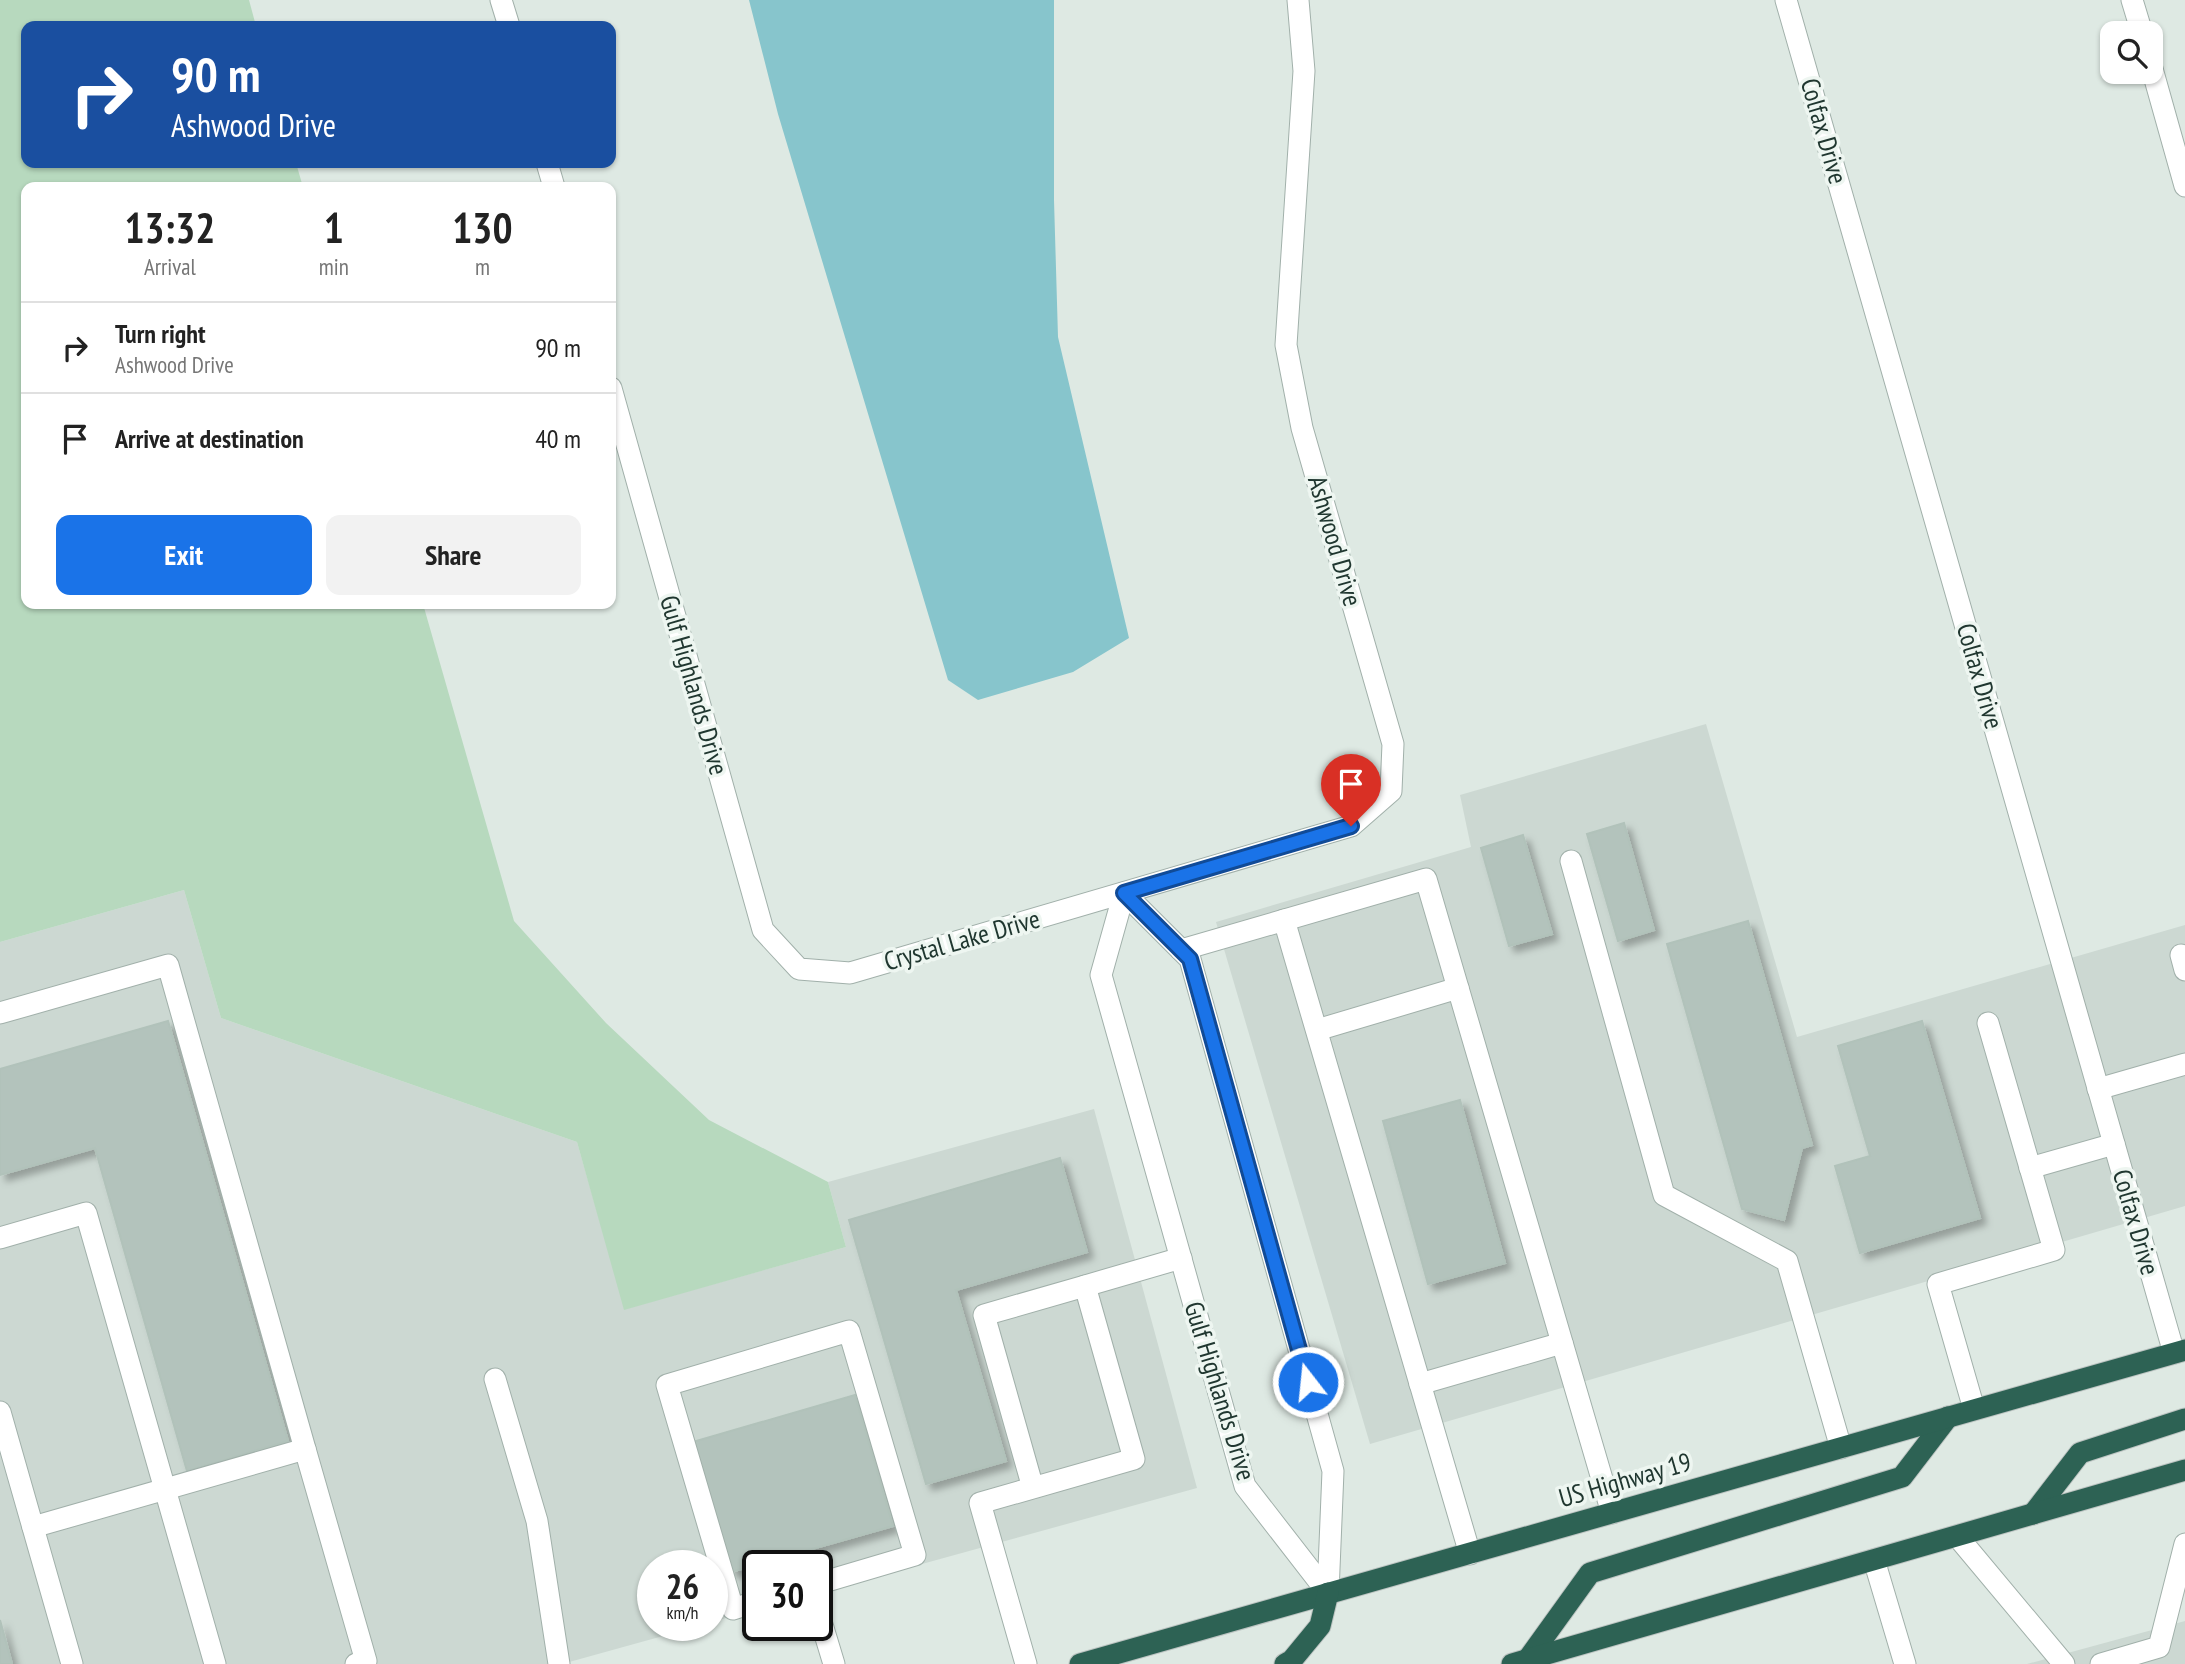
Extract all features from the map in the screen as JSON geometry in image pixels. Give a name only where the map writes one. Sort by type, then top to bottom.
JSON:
[{"type":"highway","name":"US Highway 19","points":[[1080,1664],[2179,1351]]},
{"type":"highway","points":[[1523,1662],[1590,1573],[1902,1477],[1948,1417]]},
{"type":"highway","points":[[2033,1514],[2080,1452],[2185,1419]]},
{"type":"highway","points":[[1523,1662],[2185,1470]]},
{"type":"highway","points":[[1285,1664],[1292,1660],[1320,1626],[1328,1594]]},
{"type":"street","points":[[501,0],[507,21]]},
{"type":"street","name":"Ashwood Drive","points":[[1124,893],[1351,826],[1391,791],[1393,744],[1303,428],[1286,345],[1304,71],[1298,0]]},
{"type":"street","name":"Colfax Drive","points":[[1786,0],[2098,1089],[2179,1351]]},
{"type":"street","points":[[2132,0],[2138,21]]},
{"type":"street","points":[[2156,84],[2185,186]]},
{"type":"street","name":"Gulf Highlands Drive","points":[[616,406],[763,930],[799,969]]},
{"type":"street","points":[[1571,861],[1664,1195],[1787,1261],[1841,1447]]},
{"type":"street","points":[[1181,950],[1426,879],[1612,1513]]},
{"type":"street","points":[[1124,893],[1190,959],[1333,1471],[1328,1594]]},
{"type":"street","name":"Crystal Lake Drive","points":[[799,969],[850,973],[1124,893]]},
{"type":"street","name":"Gulf Highlands Drive","points":[[1124,893],[1101,975],[1244,1486],[1328,1594]]},
{"type":"street","points":[[1284,920],[1469,1553]]},
{"type":"street","points":[[0,1013],[168,965],[366,1661],[356,1664]]},
{"type":"street","points":[[1317,1030],[1458,988]]},
{"type":"street","points":[[1974,1409],[1938,1284],[2054,1250],[1988,1023]]},
{"type":"street","points":[[2098,1089],[2185,1063]]},
{"type":"street","points":[[2030,1168],[2114,1144]]},
{"type":"street","points":[[0,1238],[86,1213],[215,1664]]},
{"type":"street","points":[[1032,1488],[984,1315],[1181,1258]]},
{"type":"street","points":[[1026,1664],[980,1503],[1134,1459],[1085,1286]]},
{"type":"street","points":[[742,1606],[733,1609],[667,1385],[849,1331],[915,1555],[833,1579]]},
{"type":"street","points":[[1420,1384],[1562,1343]]},
{"type":"street","points":[[495,1379],[537,1521],[559,1664]]},
{"type":"street","points":[[0,1412],[72,1664]]},
{"type":"street","points":[[33,1527],[305,1449]]},
{"type":"street","points":[[1957,1536],[2064,1664]]},
{"type":"street","points":[[2101,1664],[2159,1647],[2185,1544]]},
{"type":"street","points":[[1874,1560],[1905,1664]]},
{"type":"street","points":[[827,1641],[834,1664]]},
{"type":"shaded area","points":[[1706,724],[1797,1037],[2185,925],[2185,1206],[1370,1444],[1216,922],[1471,847],[1460,795]]},
{"type":"shaded area","points":[[184,890],[221,1018],[577,1142],[625,1309],[846,1247],[828,1182],[1094,1109],[1197,1488],[833,1589],[833,1550],[742,1550],[742,1614],[728,1617],[728,1550],[637,1550],[637,1641],[645,1641],[562,1664],[0,1664],[0,942]]},
{"type":"shaded area","points":[[2185,1621],[2185,1664],[2027,1664]]},
{"type":"green space","points":[[0,0],[249,0],[255,21],[21,21],[21,168],[297,168],[302,182],[21,182],[21,609],[424,609],[514,921],[606,1023],[709,1120],[828,1182],[846,1247],[624,1310],[577,1142],[221,1018],[184,890],[0,942]]},
{"type":"water","points":[[749,0],[1054,0],[1054,200],[1058,337],[1129,638],[1073,672],[978,700],[948,680],[778,114]]},
{"type":"building","points":[[1624,823],[1654,930],[1618,941],[1587,834]]},
{"type":"building","points":[[1523,835],[1552,934],[1509,946],[1481,848]]},
{"type":"building","points":[[1748,921],[1812,1145],[1802,1148],[1784,1220],[1742,1209],[1667,944]]},
{"type":"building","points":[[168,1021],[288,1441],[187,1471],[95,1148],[0,1175],[0,1069]]},
{"type":"building","points":[[1922,1021],[1980,1218],[1860,1253],[1835,1166],[1870,1156],[1838,1046]]},
{"type":"building","points":[[1460,1100],[1505,1263],[1428,1284],[1383,1121]]},
{"type":"building","points":[[1060,1158],[1087,1252],[956,1290],[1006,1461],[926,1484],[849,1220]]},
{"type":"building","points":[[855,1395],[893,1526],[808,1550],[742,1550],[742,1569],[731,1572],[728,1550],[725,1550],[693,1442]]},
{"type":"building","points":[[0,1620],[12,1664],[0,1664]]},
{"type":"route","points":[[1308,1382],[1190,959],[1124,893],[1351,826]]}]
